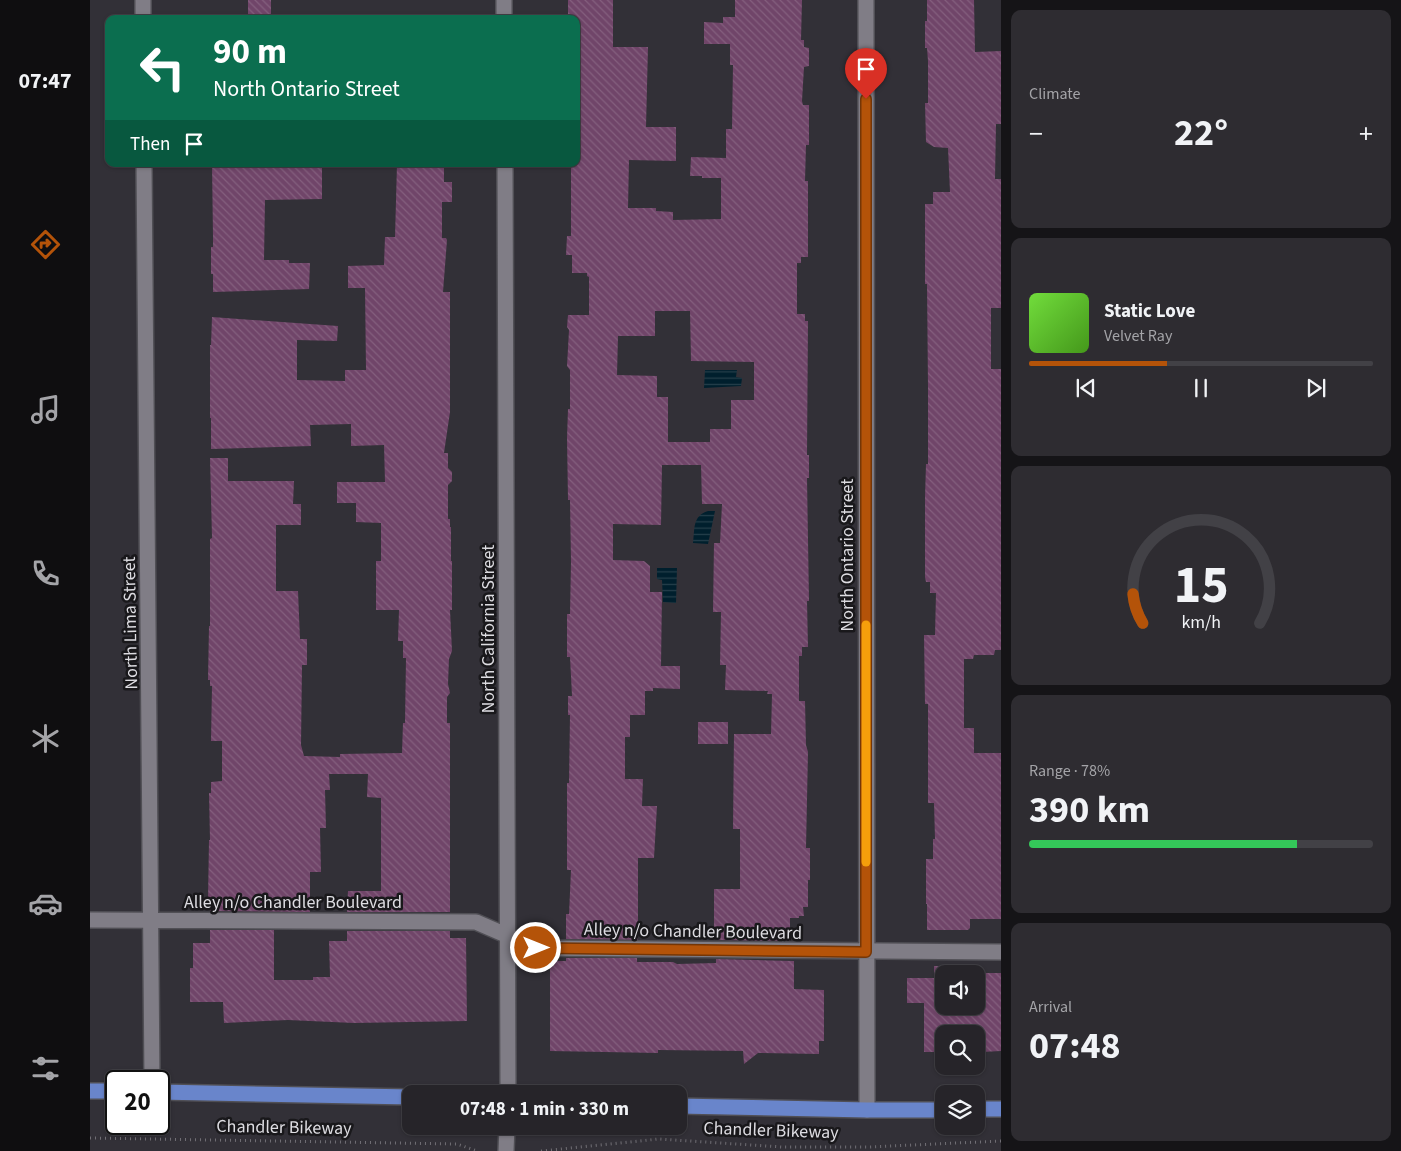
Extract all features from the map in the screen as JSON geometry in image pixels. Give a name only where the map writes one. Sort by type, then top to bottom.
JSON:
[{"type":"main road","points":[[90,1091],[105,1091]]},
{"type":"main road","points":[[170,1092],[402,1097]]},
{"type":"main road","points":[[687,1106],[935,1110]]},
{"type":"main road","points":[[985,1109],[1001,1109]]},
{"type":"street","points":[[143,0],[143,15]]},
{"type":"street","points":[[504,0],[504,15]]},
{"type":"street","name":"North Ontario Street","points":[[866,0],[867,1110]]},
{"type":"street","name":"North Lima Street","points":[[144,167],[152,1070]]},
{"type":"street","name":"North California Street","points":[[505,167],[508,1085]]},
{"type":"street","name":"Alley n/o Chandler Boulevard","points":[[90,920],[476,922],[536,948],[1001,952]]},
{"type":"street","points":[[506,1151],[507,1135]]},
{"type":"path","name":"Chandler Bikeway","points":[[90,1138],[458,1144],[477,1151]]},
{"type":"path","name":"Chandler Bikeway","points":[[541,1151],[659,1138],[782,1147],[869,1147],[1001,1141]]},
{"type":"water","points":[[705,370],[737,370],[736,377],[742,378],[741,386],[704,388]]},
{"type":"water","points":[[708,511],[715,511],[708,544],[693,543],[694,528],[697,520],[699,516]]},
{"type":"water","points":[[657,568],[677,568],[676,603],[663,602],[662,580],[657,579]]},
{"type":"building","points":[[248,0],[271,0],[271,15],[248,15]]},
{"type":"building","points":[[568,0],[613,0],[613,47],[648,47],[646,127],[676,127],[676,161],[629,160],[628,208],[656,208],[656,211],[673,212],[673,220],[721,219],[721,178],[690,176],[691,157],[726,158],[726,129],[732,129],[733,65],[730,65],[730,44],[704,44],[704,22],[723,23],[723,17],[735,17],[735,0],[802,0],[801,40],[804,40],[804,47],[809,48],[809,66],[804,67],[802,101],[803,105],[809,105],[809,145],[806,145],[805,181],[808,181],[808,257],[801,257],[801,263],[797,263],[797,314],[805,314],[805,321],[808,321],[807,455],[809,455],[809,478],[807,478],[809,601],[807,601],[808,647],[802,647],[802,656],[799,656],[799,701],[805,701],[806,745],[808,752],[806,848],[810,848],[810,880],[808,880],[808,907],[803,907],[804,916],[790,918],[790,941],[716,940],[714,889],[740,889],[740,829],[733,829],[734,734],[771,734],[772,694],[767,694],[768,691],[725,690],[726,665],[720,665],[721,612],[713,612],[714,543],[720,543],[722,504],[702,504],[701,465],[662,465],[661,525],[613,524],[613,560],[644,561],[650,566],[650,592],[662,592],[661,666],[680,666],[680,689],[653,688],[653,691],[645,691],[645,715],[630,715],[630,737],[625,737],[625,779],[643,779],[642,806],[657,806],[654,858],[638,858],[638,940],[566,939],[566,914],[569,914],[571,870],[567,870],[567,783],[569,783],[570,715],[568,715],[568,696],[572,696],[570,657],[567,657],[567,614],[570,614],[571,562],[567,438],[568,409],[570,409],[570,370],[567,366],[569,330],[567,327],[568,315],[589,315],[589,277],[587,273],[572,273],[572,255],[566,255],[567,236],[571,236],[571,167],[580,167],[580,15],[568,15]],"holes":[[[655,311],[690,311],[691,361],[754,362],[754,400],[731,400],[731,429],[710,429],[710,442],[668,442],[668,397],[657,397],[657,376],[617,375],[618,336],[655,336]]]},
{"type":"building","points":[[927,0],[974,0],[975,52],[1001,51],[1001,124],[996,124],[995,179],[1001,179],[1001,308],[991,308],[991,369],[1001,369],[1001,650],[995,650],[994,655],[974,655],[973,659],[964,659],[964,728],[974,728],[974,753],[1001,753],[1001,919],[970,919],[970,928],[968,930],[927,930],[926,859],[933,859],[933,839],[935,839],[934,803],[928,803],[928,704],[925,704],[924,635],[935,635],[936,593],[930,593],[930,582],[926,582],[925,577],[928,387],[925,204],[933,204],[933,192],[950,192],[948,148],[934,147],[926,142],[925,103],[928,103],[928,61],[927,48],[925,48],[925,21],[927,21]]},
{"type":"building","points":[[212,167],[322,167],[322,199],[265,200],[264,260],[289,260],[289,263],[310,263],[309,289],[213,292],[211,247],[213,247]]},
{"type":"building","points":[[397,167],[444,167],[444,182],[452,182],[452,202],[442,202],[442,238],[447,240],[443,292],[450,292],[450,412],[444,453],[448,453],[448,468],[452,472],[452,481],[448,485],[448,519],[450,519],[451,527],[452,610],[450,610],[452,651],[449,659],[448,684],[450,693],[447,697],[447,723],[450,723],[450,912],[347,912],[348,891],[381,891],[381,798],[367,797],[368,774],[329,774],[330,790],[325,790],[326,828],[320,828],[321,872],[310,872],[310,912],[210,911],[211,899],[208,899],[209,793],[211,793],[211,782],[222,781],[222,741],[211,741],[212,686],[210,686],[210,680],[208,680],[210,539],[212,538],[210,458],[228,458],[228,481],[294,481],[293,504],[301,504],[301,525],[276,525],[276,591],[298,591],[300,639],[307,639],[307,665],[302,665],[301,745],[304,756],[340,757],[340,754],[402,753],[403,723],[405,723],[406,658],[403,658],[403,641],[398,641],[399,610],[376,610],[376,561],[381,561],[381,523],[356,522],[356,503],[337,503],[337,482],[385,482],[384,445],[351,446],[351,424],[310,425],[311,446],[211,449],[210,345],[212,317],[338,326],[337,341],[297,340],[297,380],[345,381],[345,370],[366,370],[365,288],[348,288],[348,266],[384,265],[385,237],[395,237]]},
{"type":"building","points":[[698,722],[728,722],[728,744],[698,744]]},
{"type":"building","points":[[210,930],[274,930],[274,980],[313,980],[313,977],[330,977],[329,941],[347,941],[347,931],[450,931],[450,938],[466,938],[467,1021],[354,1023],[288,1020],[224,1023],[223,1002],[190,1002],[190,968],[193,968],[193,943],[210,943]]},
{"type":"building","points":[[566,958],[637,958],[637,962],[673,962],[677,964],[716,963],[716,959],[794,961],[794,989],[824,990],[824,1041],[819,1041],[819,1054],[758,1053],[744,1064],[743,1051],[658,1050],[658,1053],[550,1051],[550,961],[566,961]]},
{"type":"building","points":[[935,966],[935,1015],[985,1015],[985,973],[1001,973],[1001,1051],[985,1052],[985,1025],[935,1025],[935,1052],[924,1052],[924,1003],[907,1003],[907,978],[934,978]]},
{"type":"slow traffic","points":[[866,625],[866,862]]},
{"type":"route","points":[[536,948],[866,952],[866,99]]}]
